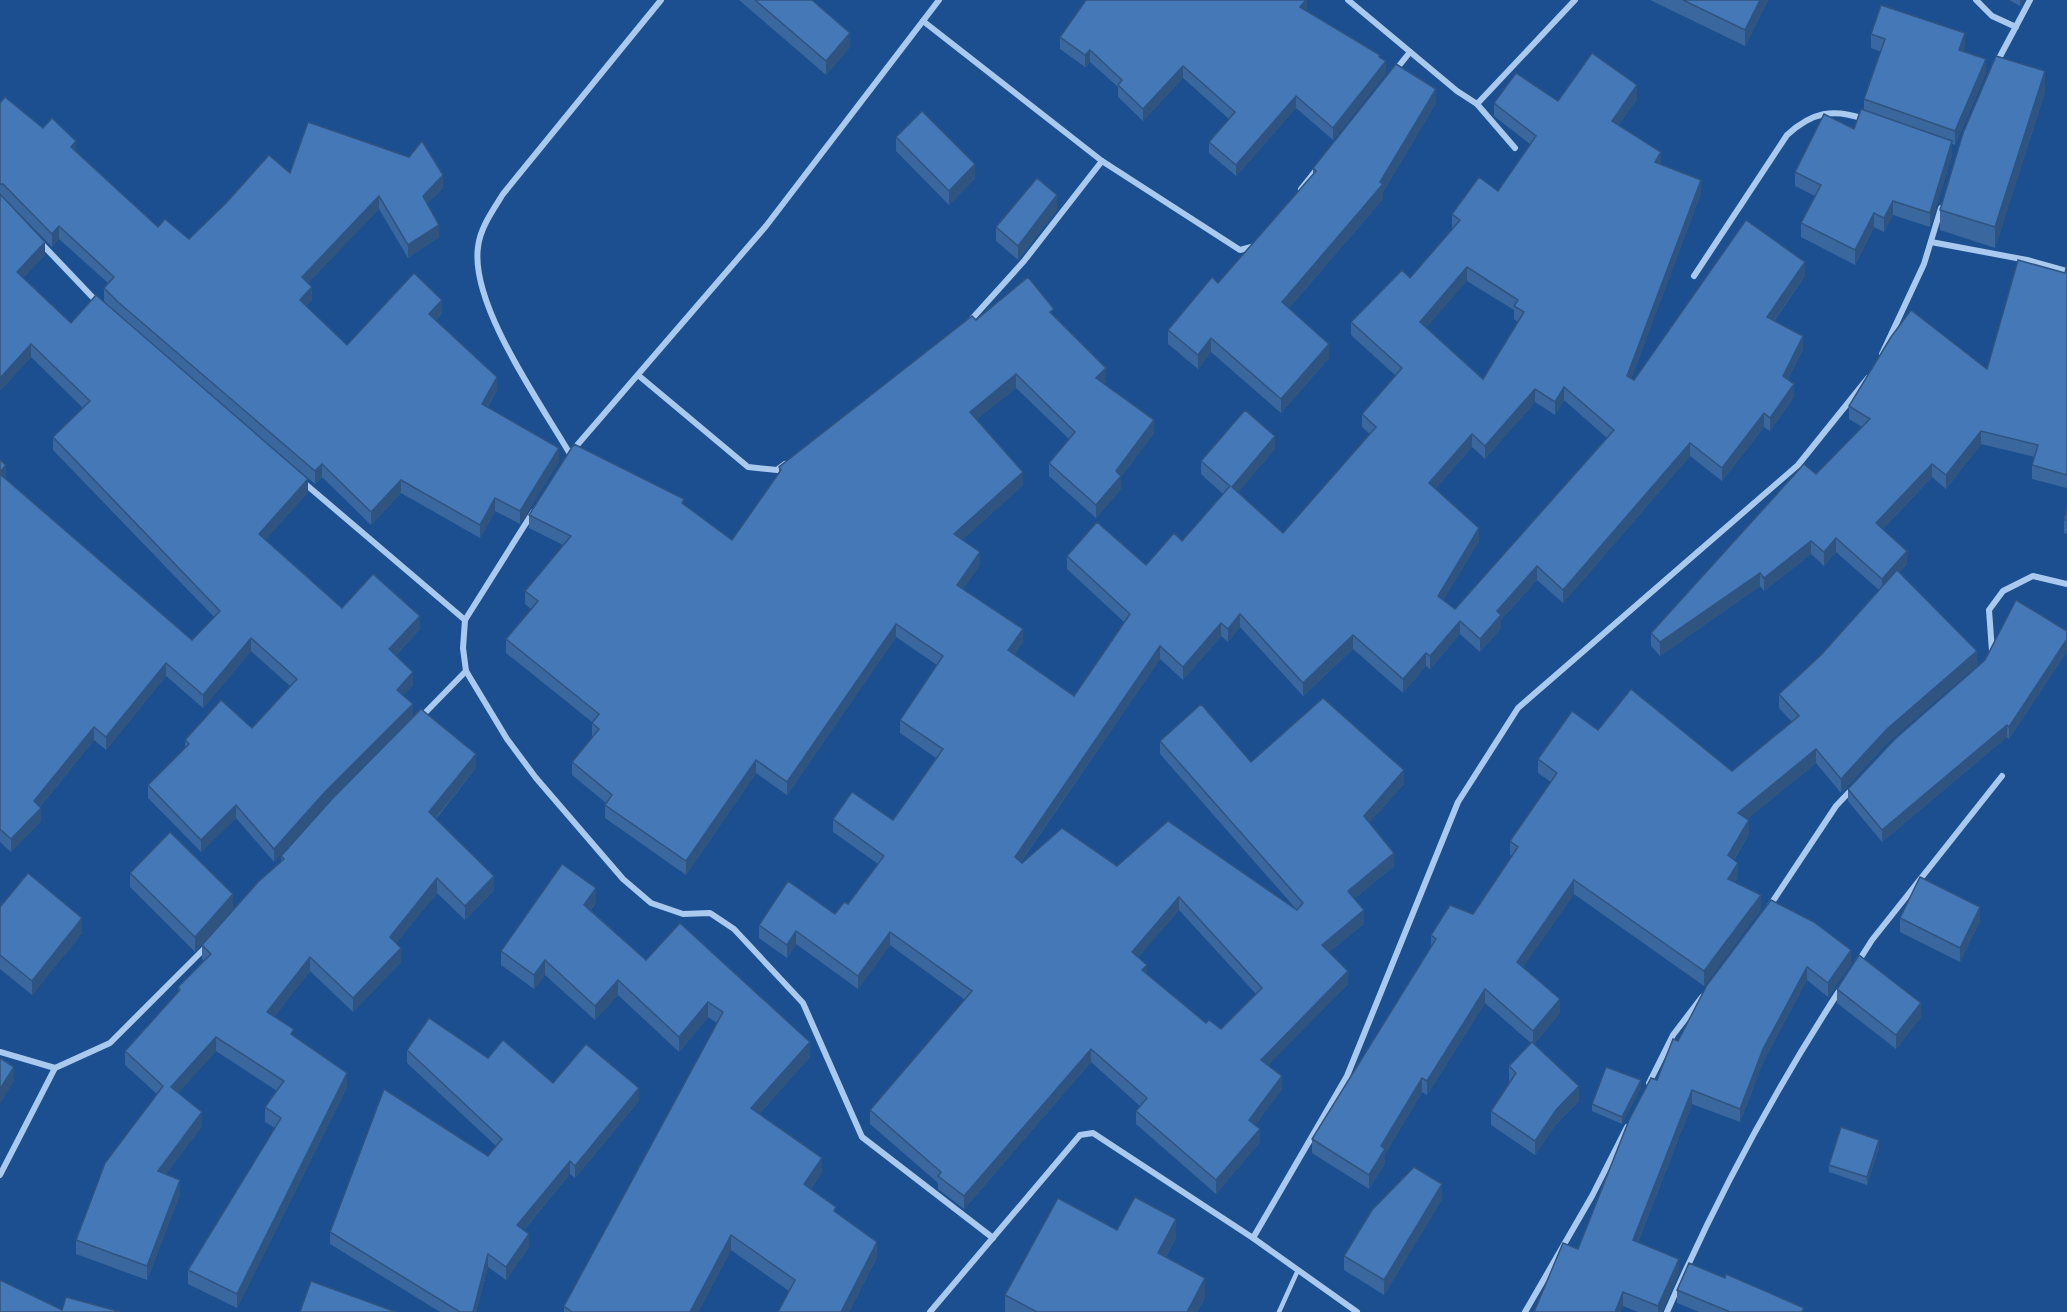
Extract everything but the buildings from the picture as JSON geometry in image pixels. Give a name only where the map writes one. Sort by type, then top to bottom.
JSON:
[{"type":"street","points":[[570,453],[507,345],[485,298],[477,266],[478,247],[489,217],[503,194],[661,0]]},
{"type":"street","points":[[564,463],[570,453],[766,226],[939,0]]},
{"type":"street","points":[[1348,0],[1457,91],[1477,104],[1515,148]]},
{"type":"street","points":[[1477,104],[1575,0]]},
{"type":"street","points":[[1976,0],[1992,16],[2016,27]]},
{"type":"street","points":[[1993,71],[2030,0]]},
{"type":"street","points":[[923,21],[1102,162],[1240,250],[1253,248],[1261,239]]},
{"type":"street","points":[[1388,80],[1410,52]]},
{"type":"street","points":[[1694,276],[1787,135],[1798,125],[1817,116],[1842,111],[1874,122]]},
{"type":"street","points":[[962,328],[1024,261],[1102,162]]},
{"type":"street","points":[[1298,192],[1320,164]]},
{"type":"street","points":[[1880,358],[1924,264],[1945,197]]},
{"type":"street","points":[[33,235],[106,311]]},
{"type":"street","points":[[1931,242],[2027,260],[2067,271]]},
{"type":"street","points":[[1253,1238],[1347,1076],[1458,802],[1518,708],[1798,465],[1875,369]]},
{"type":"street","points":[[638,375],[748,467],[777,470],[795,458]]},
{"type":"street","points":[[294,474],[465,620]]},
{"type":"street","points":[[539,502],[465,620],[463,648],[466,671],[507,739],[536,778],[623,879],[651,903],[683,914],[710,912],[734,929],[803,1003],[862,1137],[993,1238]]},
{"type":"street","points":[[1987,660],[1992,651],[1993,641],[1989,627],[1989,610],[2003,591],[2033,576],[2067,584]]},
{"type":"street","points":[[417,720],[466,671]]},
{"type":"street","points":[[1853,970],[1872,940],[2002,777]]},
{"type":"street","points":[[1765,913],[1836,806],[1860,781]]},
{"type":"street","points":[[0,1175],[55,1068],[110,1043],[212,940]]},
{"type":"street","points":[[1667,1312],[1738,1164],[1789,1068],[1847,980]]},
{"type":"street","points":[[1643,1095],[1673,1035],[1708,988]]},
{"type":"street","points":[[0,1052],[55,1068]]},
{"type":"street","points":[[1526,1312],[1592,1196],[1633,1115]]},
{"type":"street","points":[[930,1312],[1080,1135],[1093,1133],[1253,1238],[1357,1312]]},
{"type":"lane","points":[[1279,1312],[1298,1270]]}]
